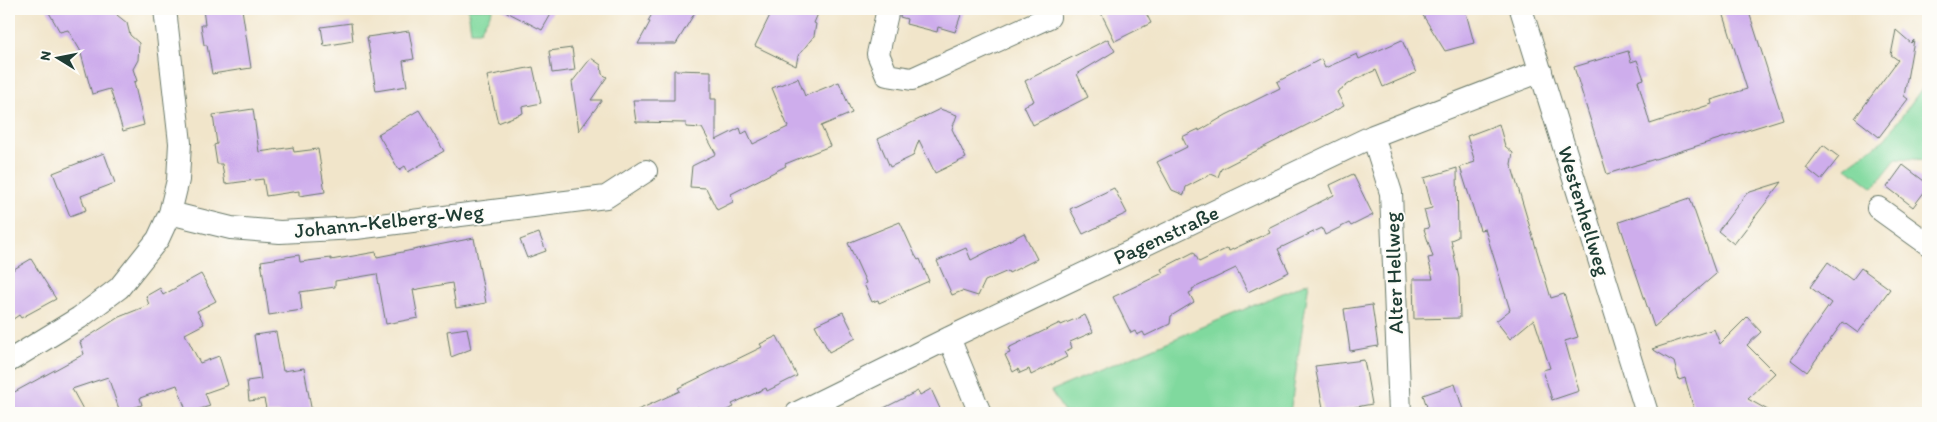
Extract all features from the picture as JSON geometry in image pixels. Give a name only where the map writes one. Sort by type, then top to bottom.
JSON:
[{"type":"street","points":[[9,361],[79,318],[119,288],[158,239],[170,213],[178,180],[180,144],[165,9]]},
{"type":"street","points":[[888,9],[878,54],[887,75],[912,79],[1049,17]]},
{"type":"street","name":"Westenhellweg","points":[[1521,9],[1647,413]]},
{"type":"street","name":"Pagenstraße","points":[[797,413],[949,338],[1373,136],[1541,71]]},
{"type":"street","name":"Alter Hellweg","points":[[1373,136],[1391,193],[1400,413]]},
{"type":"street","name":"Johann-Kelberg-Weg","points":[[170,213],[231,228],[280,232],[356,228],[606,197],[646,171]]},
{"type":"street","points":[[1878,208],[1928,244]]},
{"type":"street","points":[[949,338],[980,413]]},
{"type":"green space","points":[[468,9],[493,9],[480,31],[471,31]]},
{"type":"green space","points":[[1928,80],[1928,160],[1897,158],[1873,188],[1846,167],[1885,139]]},
{"type":"green space","points":[[1309,282],[1290,413],[1065,413],[1051,391]]},
{"type":"building","points":[[47,9],[116,9],[117,15],[127,23],[130,35],[139,43],[138,60],[133,69],[137,81],[134,82],[144,125],[123,131],[110,89],[92,94],[80,50],[68,30],[60,32]]},
{"type":"building","points":[[203,9],[242,9],[251,68],[212,74],[201,25],[205,25]]},
{"type":"building","points":[[501,9],[554,9],[542,30]]},
{"type":"building","points":[[655,9],[697,9],[676,44],[638,44]]},
{"type":"building","points":[[773,9],[820,9],[814,23],[816,24],[814,36],[798,56],[796,66],[755,46]]},
{"type":"building","points":[[901,9],[963,9],[955,32],[938,27],[937,32],[906,24],[907,19],[900,17]]},
{"type":"building","points":[[1099,9],[1144,9],[1151,23],[1115,41]]},
{"type":"building","points":[[1419,9],[1465,9],[1474,43],[1445,51]]},
{"type":"building","points":[[1722,9],[1748,9],[1783,119],[1607,174],[1574,67],[1628,51],[1631,62],[1637,60],[1644,79],[1638,81],[1650,124],[1712,104],[1711,100],[1747,89]]},
{"type":"building","points":[[351,23],[353,41],[324,46],[321,27]]},
{"type":"building","points":[[1896,30],[1911,43],[1914,40],[1904,96],[1908,99],[1879,137],[1855,118],[1898,60],[1891,55]]},
{"type":"building","points":[[409,31],[414,59],[403,61],[407,86],[376,91],[367,37]]},
{"type":"building","points":[[1108,39],[1115,51],[1077,74],[1088,97],[1033,125],[1024,106],[1034,101],[1025,81]]},
{"type":"building","points":[[1402,40],[1416,73],[1383,87],[1376,70],[1356,79],[1337,92],[1344,106],[1221,169],[1218,177],[1211,174],[1186,187],[1184,195],[1172,190],[1157,162],[1187,147],[1182,137],[1199,129],[1199,131],[1280,88],[1277,82],[1321,59],[1325,68],[1357,54],[1359,59]]},
{"type":"building","points":[[572,48],[575,70],[552,73],[549,51]]},
{"type":"building","points":[[591,58],[601,65],[602,74],[607,77],[591,100],[602,100],[579,131],[572,82]]},
{"type":"building","points":[[533,67],[541,103],[522,107],[523,113],[498,123],[487,76]]},
{"type":"building","points":[[674,70],[711,71],[711,99],[716,99],[716,140],[740,128],[742,134],[747,131],[753,144],[788,127],[772,88],[798,78],[805,96],[839,82],[852,113],[821,126],[830,146],[785,164],[786,166],[731,194],[733,202],[717,210],[706,188],[690,187],[692,166],[716,154],[702,128],[686,127],[686,123],[636,122],[633,100],[674,100]]},
{"type":"building","points":[[253,109],[259,152],[293,147],[294,152],[318,149],[325,192],[299,196],[299,191],[266,196],[263,179],[225,184],[222,164],[217,164],[214,145],[217,144],[213,115]]},
{"type":"building","points":[[940,109],[957,115],[952,129],[966,158],[935,173],[919,140],[913,156],[890,167],[878,139]]},
{"type":"building","points":[[419,110],[444,151],[408,172],[405,166],[399,170],[378,134]]},
{"type":"building","points":[[1499,124],[1505,146],[1513,153],[1511,164],[1551,298],[1564,294],[1578,337],[1565,341],[1579,391],[1552,400],[1543,370],[1550,368],[1534,319],[1510,339],[1496,321],[1510,310],[1485,229],[1480,230],[1460,167],[1475,162],[1467,136]]},
{"type":"building","points":[[1823,145],[1839,157],[1821,180],[1806,168]]},
{"type":"building","points":[[104,153],[115,183],[81,196],[86,210],[70,216],[53,173]]},
{"type":"building","points":[[1903,165],[1928,184],[1928,187],[1913,207],[1887,187]]},
{"type":"building","points":[[1457,168],[1458,237],[1451,240],[1459,278],[1460,318],[1414,319],[1413,279],[1433,279],[1428,258],[1433,257],[1424,229],[1429,228],[1424,210],[1432,208],[1424,178]]},
{"type":"building","points":[[1353,174],[1373,215],[1351,226],[1349,223],[1325,235],[1322,228],[1278,249],[1289,272],[1248,292],[1236,268],[1192,289],[1193,291],[1189,293],[1194,302],[1171,316],[1170,324],[1145,336],[1143,332],[1137,335],[1135,331],[1131,333],[1113,297],[1163,273],[1161,269],[1194,252],[1199,262],[1228,248],[1229,251],[1270,232],[1268,228],[1334,195],[1330,185]]},
{"type":"building","points":[[1782,182],[1734,244],[1718,231],[1747,193]]},
{"type":"building","points":[[1114,188],[1127,213],[1083,234],[1070,209]]},
{"type":"building","points":[[1690,198],[1716,274],[1654,327],[1619,222]]},
{"type":"building","points":[[900,222],[915,255],[918,260],[920,259],[929,281],[879,303],[878,300],[872,302],[864,284],[866,283],[864,278],[848,243]]},
{"type":"building","points":[[539,233],[546,251],[527,258],[520,240]]},
{"type":"building","points":[[1024,233],[1037,259],[1009,273],[1008,271],[985,281],[978,296],[962,291],[952,295],[937,261],[966,248],[971,260]]},
{"type":"building","points":[[474,238],[486,303],[456,308],[452,283],[413,290],[418,318],[386,324],[377,274],[335,281],[335,287],[300,292],[302,310],[269,315],[261,261],[299,255],[300,262],[331,258],[331,260],[376,252],[377,257]]},
{"type":"building","points":[[31,259],[56,299],[21,318],[19,315],[9,322],[9,272]]},
{"type":"building","points":[[1828,262],[1852,280],[1861,268],[1890,289],[1858,333],[1843,322],[1807,372],[1791,360],[1831,303],[1810,287]]},
{"type":"building","points":[[201,274],[216,301],[197,311],[204,324],[185,334],[200,363],[219,356],[228,385],[205,393],[210,406],[187,413],[177,385],[140,398],[142,405],[120,412],[108,377],[72,389],[85,413],[9,413],[9,395],[84,354],[80,342],[119,317],[149,305],[146,296],[160,288],[163,295]]},
{"type":"building","points":[[1372,305],[1378,346],[1350,351],[1344,309]]},
{"type":"building","points":[[843,312],[856,338],[829,352],[815,325]]},
{"type":"building","points":[[1085,315],[1093,332],[1070,342],[1072,348],[1064,352],[1067,357],[1031,375],[1029,369],[1020,373],[1018,369],[1013,372],[1005,355],[1010,353],[1008,348],[1060,323],[1061,325]]},
{"type":"building","points":[[1747,317],[1761,332],[1747,345],[1775,373],[1748,399],[1773,413],[1695,413],[1685,378],[1679,380],[1674,362],[1652,349],[1714,329],[1720,344]]},
{"type":"building","points":[[467,328],[471,349],[451,357],[447,331]]},
{"type":"building","points":[[276,332],[283,371],[304,368],[312,413],[267,413],[264,399],[249,401],[247,381],[261,379],[254,335]]},
{"type":"building","points":[[777,336],[797,376],[767,391],[766,388],[732,404],[734,407],[720,413],[702,413],[698,407],[685,413],[631,413],[680,391],[678,388],[762,347],[760,344]]},
{"type":"building","points":[[1364,360],[1372,404],[1324,413],[1315,366]]},
{"type":"building","points":[[1455,384],[1464,413],[1429,413],[1423,395]]},
{"type":"building","points":[[931,389],[942,413],[874,413],[918,391],[920,395]]}]
